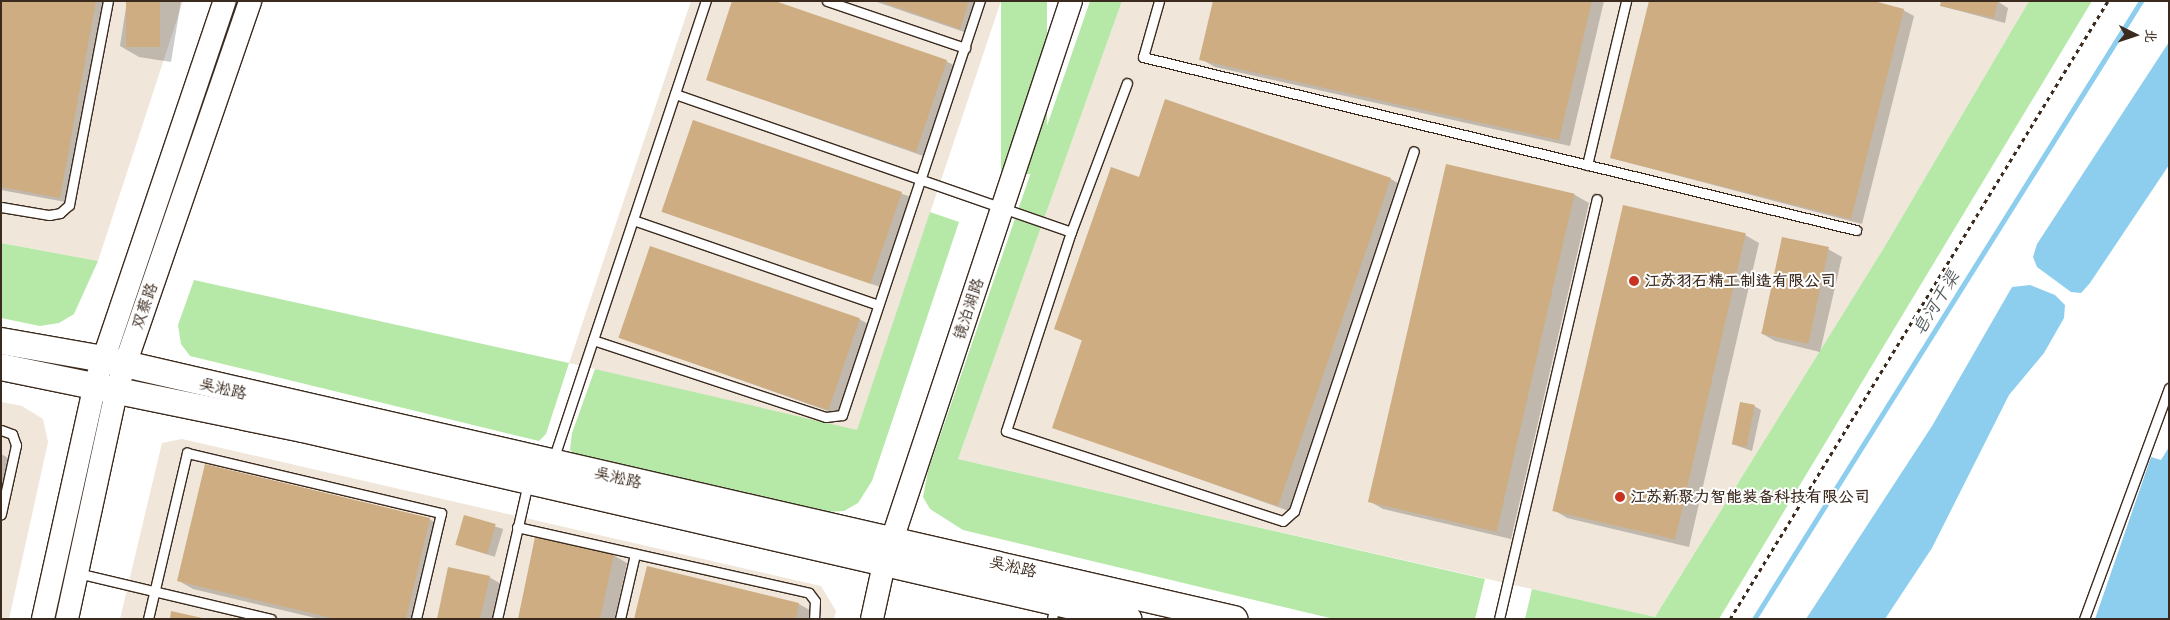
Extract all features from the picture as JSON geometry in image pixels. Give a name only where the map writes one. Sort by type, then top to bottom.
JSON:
[{"type":"main road","name":"吴淞路","points":[[1,341],[110,375],[542,476],[884,564],[1054,611],[1128,619]]},
{"type":"main road","name":"吴淞路","points":[[1,367],[110,375]]},
{"type":"main road","name":"吴淞路","points":[[542,476],[893,539],[1229,618]]},
{"type":"street","name":"双蔡路","points":[[43,619],[110,375],[225,1]]},
{"type":"street","name":"双蔡路","points":[[67,619],[77,573],[110,375],[250,1]]},
{"type":"street","name":"镜泊湖路","points":[[872,619],[884,564],[1071,1]]},
{"type":"lane","points":[[1,207],[49,215],[60,213],[69,205],[108,1]]},
{"type":"lane","points":[[497,619],[517,527],[542,476],[593,340],[706,1]]},
{"type":"lane","points":[[827,1],[964,48]]},
{"type":"lane","points":[[593,340],[836,418],[842,415],[980,1]]},
{"type":"lane","points":[[1159,1],[1143,57],[1856,230]]},
{"type":"lane","points":[[1588,165],[1626,1]]},
{"type":"lane","points":[[1127,83],[1071,232],[1006,431],[1284,521],[1294,511],[1414,151]]},
{"type":"lane","points":[[676,94],[1071,232]]},
{"type":"lane","points":[[1499,619],[1596,199]]},
{"type":"lane","points":[[633,220],[878,305]]},
{"type":"lane","points":[[2084,619],[2169,388]]},
{"type":"lane","points":[[1,430],[12,434],[16,445],[1,514]]},
{"type":"lane","points":[[148,619],[187,452],[440,513],[416,619]]},
{"type":"lane","points":[[517,527],[809,593],[815,601],[814,619]]},
{"type":"lane","points":[[620,619],[635,554]]},
{"type":"lane","points":[[77,573],[271,619]]},
{"type":"path","points":[[1730,619],[2108,1]]},
{"type":"shaded area","points":[[1,1],[183,1],[98,261],[1,243]]},
{"type":"shaded area","points":[[691,1],[1001,1],[857,431],[569,363]]},
{"type":"shaded area","points":[[1122,1],[2029,1],[1885,246],[1655,617],[958,459]]},
{"type":"shaded area","points":[[1,402],[22,406],[43,419],[48,442],[9,619],[1,619]]},
{"type":"shaded area","points":[[182,439],[821,586],[836,611],[834,619],[120,619],[162,443]]},
{"type":"green space","points":[[1001,1],[1047,1],[1047,174],[1001,174]]},
{"type":"green space","points":[[1090,1],[1122,1],[958,459],[1485,579],[1475,619],[1334,619],[963,530],[930,509],[923,497],[928,471]]},
{"type":"green space","points":[[2029,1],[2092,1],[1719,619],[1525,619],[1532,589],[1655,617],[1885,246]]},
{"type":"green space","points":[[930,212],[959,222],[872,481],[858,503],[844,511],[825,512],[578,457],[570,450],[572,433],[595,369],[857,430]]},
{"type":"green space","points":[[1,243],[98,261],[74,314],[59,323],[40,326],[1,318]]},
{"type":"green space","points":[[194,280],[569,363],[546,434],[539,441],[190,356],[181,344],[178,325]]},
{"type":"water","points":[[2169,42],[2169,165],[2090,283],[2081,293],[2071,292],[2037,267],[2033,257],[2037,244]]},
{"type":"water","points":[[2030,285],[2055,295],[2065,305],[2064,318],[2044,353],[2009,395],[1932,548],[1885,619],[1806,619],[1932,426],[2012,287]]},
{"type":"water","points":[[2169,447],[2169,619],[2095,619],[2151,457],[2161,460]]},
{"type":"building","points":[[1,1],[96,1],[60,198],[1,187]]},
{"type":"building","points":[[126,1],[160,1],[160,47],[126,47]]},
{"type":"building","points":[[732,1],[775,1],[947,60],[916,152],[706,80]]},
{"type":"building","points":[[879,1],[969,1],[960,29]]},
{"type":"building","points":[[1213,1],[1592,1],[1559,140],[1199,60]]},
{"type":"building","points":[[1649,1],[1874,1],[1904,9],[1851,219],[1610,158]]},
{"type":"building","points":[[1941,1],[1998,1],[1994,18],[1940,6]]},
{"type":"building","points":[[1165,99],[1391,178],[1278,506],[1052,428],[1082,340],[1054,329],[1111,167],[1139,177]]},
{"type":"building","points":[[693,120],[902,192],[870,284],[661,212]]},
{"type":"building","points":[[1446,164],[1575,194],[1497,532],[1368,502]]},
{"type":"building","points":[[1623,205],[1746,233],[1675,539],[1552,511]]},
{"type":"building","points":[[1782,237],[1829,247],[1808,344],[1761,334]]},
{"type":"building","points":[[650,246],[860,318],[828,410],[618,338]]},
{"type":"building","points":[[1740,402],[1755,405],[1747,447],[1732,444]]},
{"type":"building","points":[[205,464],[430,518],[406,619],[336,619],[177,581]]},
{"type":"building","points":[[464,515],[496,524],[487,554],[455,545]]},
{"type":"building","points":[[535,537],[614,554],[600,619],[518,619]]},
{"type":"building","points":[[647,566],[799,603],[796,619],[634,619]]},
{"type":"building","points":[[448,567],[490,576],[480,619],[437,619]]},
{"type":"building","points":[[171,611],[202,618],[170,619]]},
{"type":"waterway","name":"皂河干渠","points":[[1754,619],[2141,1]]},
{"type":"place","name":"江苏羽石精工制造有限公司","points":[[1634,281]]},
{"type":"place","name":"江苏新聚力智能装备科技有限公司","points":[[1620,497]]}]
